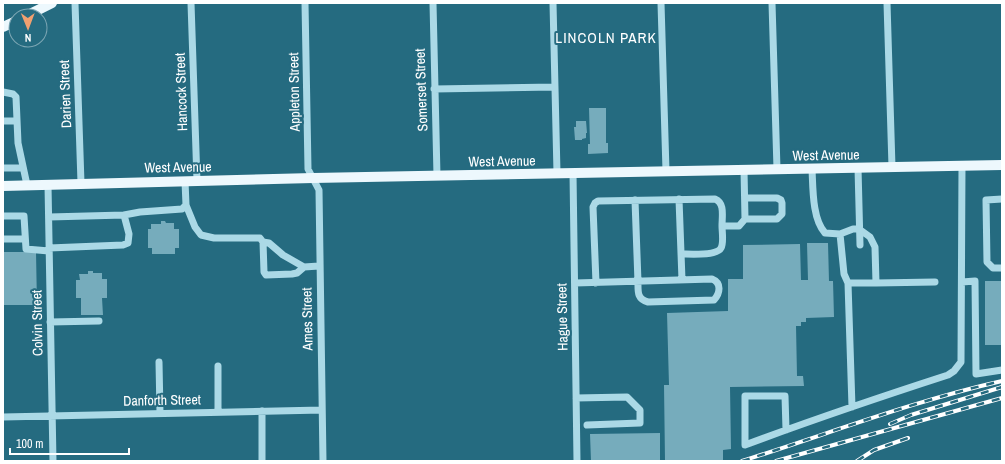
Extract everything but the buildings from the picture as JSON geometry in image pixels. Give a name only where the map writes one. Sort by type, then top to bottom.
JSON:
[{"type":"main road","points":[[42,8],[52,3]]},
{"type":"main road","name":"West Avenue","points":[[3,186],[313,178],[1002,165]]},
{"type":"street","name":"Darien Street","points":[[75,3],[81,183]]},
{"type":"street","name":"Hancock Street","points":[[191,3],[197,181]]},
{"type":"street","name":"Appleton Street","points":[[305,3],[308,169],[313,178]]},
{"type":"street","name":"Somerset Street","points":[[432,3],[437,176]]},
{"type":"street","points":[[553,3],[557,173]]},
{"type":"street","points":[[662,3],[666,171]]},
{"type":"street","points":[[772,3],[777,170]]},
{"type":"street","points":[[886,3],[892,167]]},
{"type":"street","points":[[434,89],[554,87]]},
{"type":"street","points":[[3,92],[14,94],[16,97],[18,143],[27,185]]},
{"type":"street","points":[[3,121],[17,121]]},
{"type":"street","points":[[786,430],[786,396],[745,396],[744,445],[786,430],[809,420],[948,374],[954,371],[961,362],[962,166]]},
{"type":"street","points":[[3,168],[24,168]]},
{"type":"street","points":[[858,168],[860,245]]},
{"type":"street","points":[[812,169],[817,219],[821,229],[825,233],[840,234],[853,229],[859,229],[870,237],[875,246],[876,283]]},
{"type":"street","points":[[722,226],[739,226],[745,219],[744,170]]},
{"type":"street","name":"Hague Street","points":[[573,173],[577,461]]},
{"type":"street","name":"Ames Street","points":[[313,178],[319,190],[323,461]]},
{"type":"street","points":[[185,181],[186,205],[195,226],[201,235],[214,238],[258,237],[263,242],[269,243],[283,255],[304,267],[319,266]]},
{"type":"street","name":"Colvin Street","points":[[48,185],[52,461]]},
{"type":"street","points":[[745,198],[777,198],[781,200],[782,203],[782,214],[777,219],[745,219]]},
{"type":"street","points":[[596,283],[593,207],[598,201],[679,199],[719,200],[721,204],[722,226],[722,245],[720,250],[716,253],[681,254]]},
{"type":"street","points":[[679,199],[682,280]]},
{"type":"street","points":[[1002,199],[986,200],[987,262],[993,268],[1002,268]]},
{"type":"street","points":[[575,283],[638,282],[698,279],[712,280],[716,281],[719,285],[719,292],[717,296],[714,300],[648,302],[642,300],[638,296],[638,282],[635,200]]},
{"type":"street","points":[[49,217],[124,215],[140,212],[182,209],[186,205]]},
{"type":"street","points":[[3,216],[24,216],[26,249],[49,249],[123,245],[128,243],[129,234],[124,215]]},
{"type":"street","points":[[840,234],[844,274],[848,283],[852,407]]},
{"type":"street","points":[[3,239],[25,239]]},
{"type":"street","points":[[263,242],[265,274],[292,274],[298,272],[304,267]]},
{"type":"street","points":[[962,282],[975,281],[976,374],[1002,370]]},
{"type":"street","points":[[848,283],[935,282]]},
{"type":"street","points":[[50,322],[99,321]]},
{"type":"street","points":[[159,362],[160,413]]},
{"type":"street","points":[[218,366],[218,412]]},
{"type":"street","points":[[576,398],[627,397],[640,410],[640,423],[587,424]]},
{"type":"street","name":"Danforth Street","points":[[3,417],[322,410]]},
{"type":"street","points":[[262,411],[262,461]]},
{"type":"railway","points":[[742,461],[903,408],[1002,381]]},
{"type":"railway","points":[[890,424],[911,415],[1002,387]]},
{"type":"railway","points":[[776,461],[1002,398]]},
{"type":"railway","points":[[857,461],[874,450],[908,438]]},
{"type":"district","name":"LINCOLN PARK","points":[[606,37]]}]
